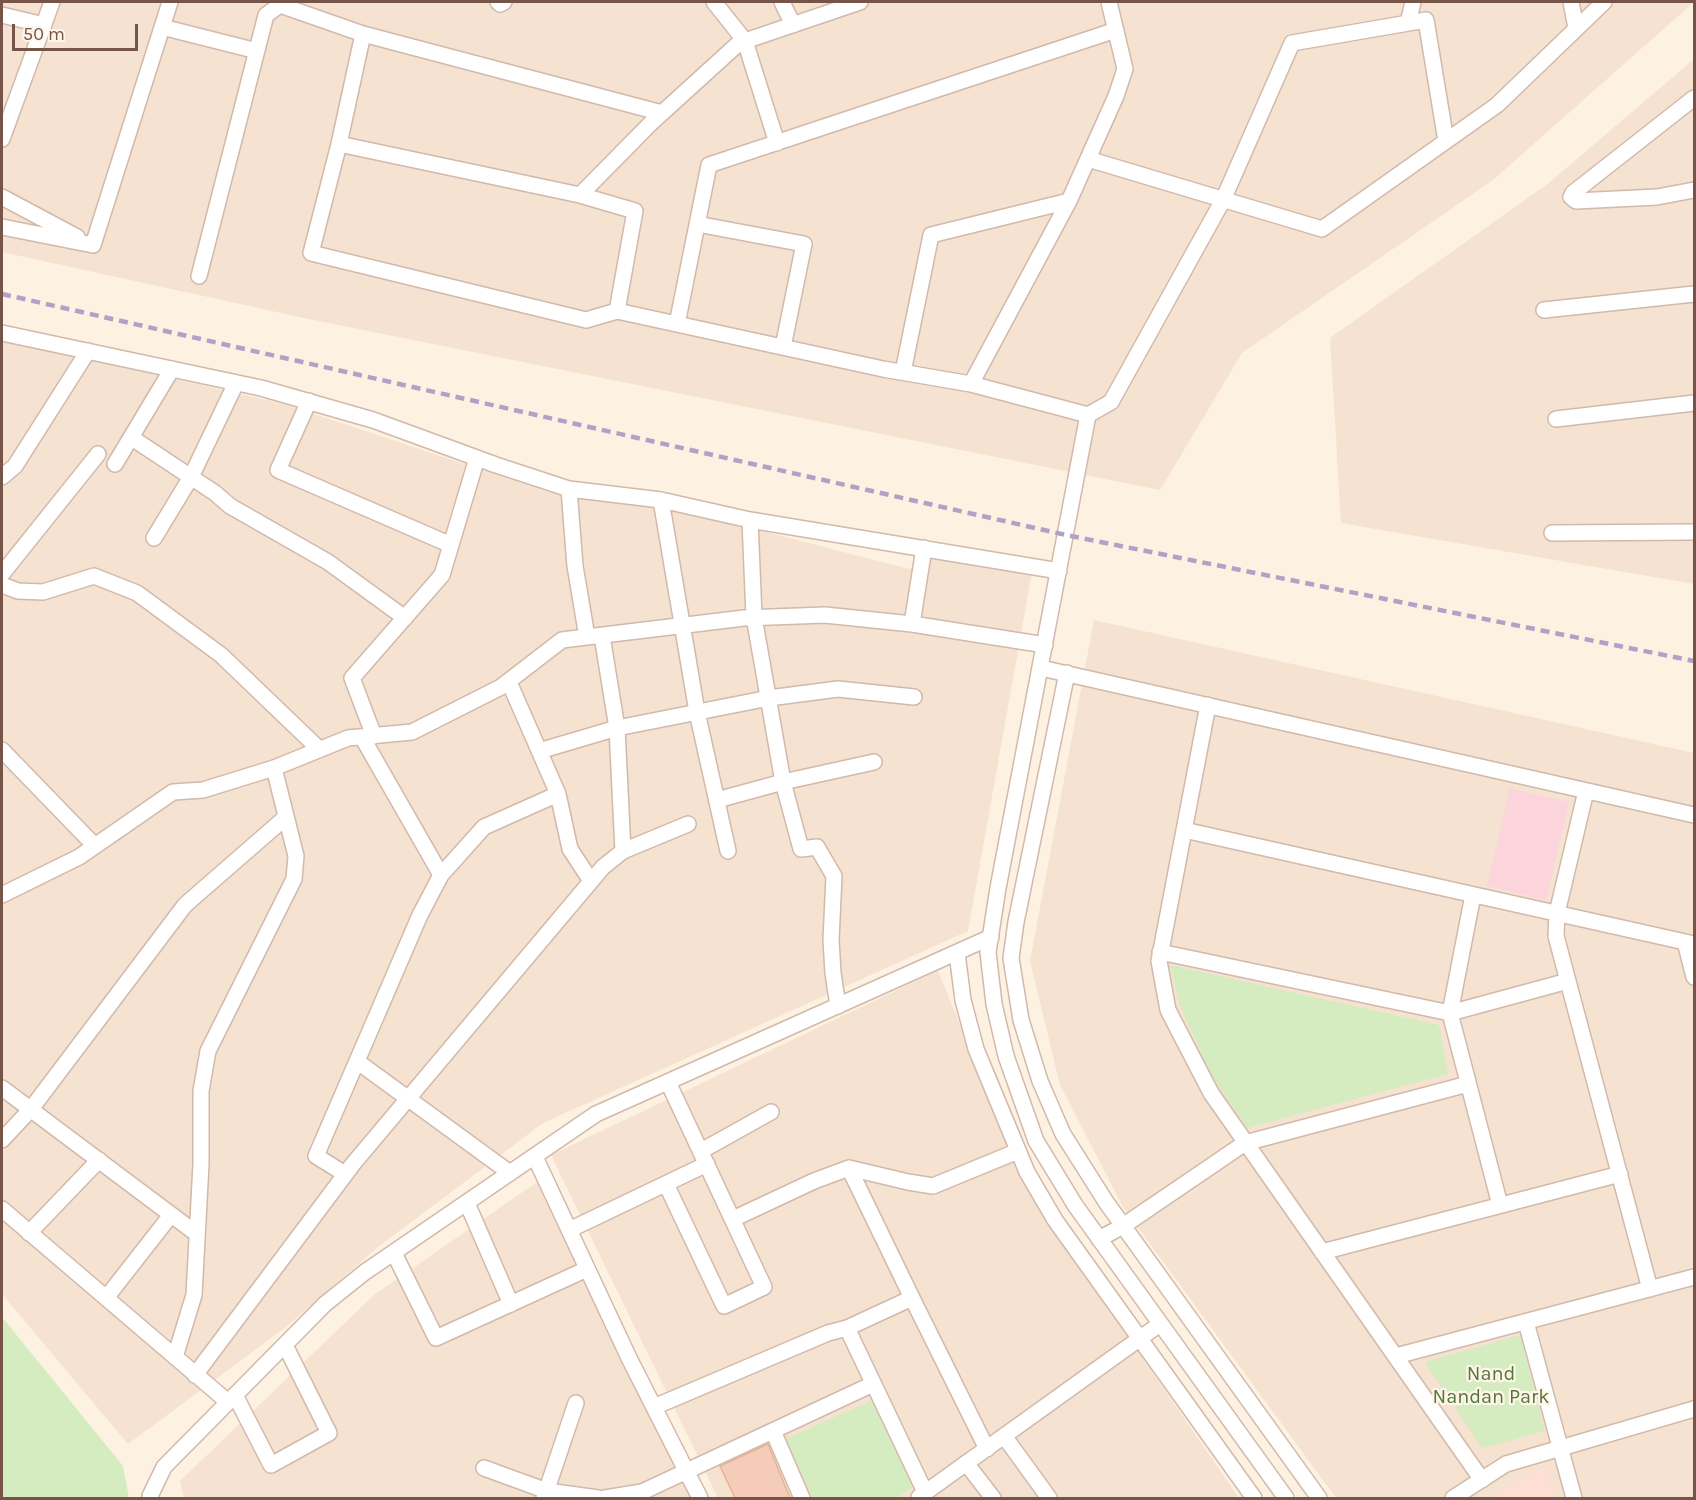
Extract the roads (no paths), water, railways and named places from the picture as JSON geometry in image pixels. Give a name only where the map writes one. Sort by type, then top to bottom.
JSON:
[{"type":"street","points":[[2,139],[52,2]]},
{"type":"street","points":[[93,245],[170,2]]},
{"type":"street","points":[[498,2],[500,4],[504,2]]},
{"type":"street","points":[[714,2],[745,41],[777,143]]},
{"type":"street","points":[[782,2],[793,24]]},
{"type":"street","points":[[580,195],[662,113],[739,43],[860,2]]},
{"type":"street","points":[[971,384],[1069,201],[1116,96],[1125,69],[1109,2]]},
{"type":"street","points":[[1408,23],[1413,2]]},
{"type":"street","points":[[1571,2],[1576,28]]},
{"type":"street","points":[[1088,159],[1322,229],[1497,105],[1604,2]]},
{"type":"street","points":[[199,276],[266,15],[280,3],[363,34],[662,113]]},
{"type":"street","points":[[2,15],[44,25]]},
{"type":"street","points":[[363,34],[339,144],[311,253],[586,320],[617,311],[903,372],[971,384],[1088,415],[1111,402],[1223,200],[1292,43],[1426,20],[1446,141]]},
{"type":"street","points":[[162,27],[257,51]]},
{"type":"street","points":[[676,324],[709,165],[1116,30]]},
{"type":"street","points":[[1695,98],[1571,197],[1576,201],[1657,197],[1695,190]]},
{"type":"street","points":[[339,144],[580,195],[635,211],[617,311]]},
{"type":"street","points":[[2,197],[93,245]]},
{"type":"street","points":[[903,372],[931,235],[1069,201]]},
{"type":"street","points":[[697,224],[804,244],[783,347]]},
{"type":"street","points":[[2,227],[93,245]]},
{"type":"street","points":[[1544,310],[1695,294]]},
{"type":"street","points":[[2,333],[309,401],[373,420],[569,489],[660,500],[750,520],[1059,571]]},
{"type":"street","points":[[2,477],[15,466],[88,351]]},
{"type":"street","points":[[115,464],[172,369]]},
{"type":"street","points":[[154,538],[191,477],[236,383]]},
{"type":"street","points":[[309,401],[278,470],[451,545]]},
{"type":"street","points":[[1556,419],[1695,404]]},
{"type":"street","points":[[1088,415],[990,937],[988,952],[994,1004],[1006,1056],[1036,1142],[1075,1205],[1286,1498]]},
{"type":"street","points":[[132,438],[215,493],[230,506],[328,562],[405,618]]},
{"type":"street","points":[[2,574],[98,454]]},
{"type":"street","points":[[441,875],[368,736],[351,678],[442,575],[477,458]]},
{"type":"street","points":[[569,489],[575,566],[617,728],[623,851]]},
{"type":"street","points":[[660,500],[697,712],[728,851]]},
{"type":"street","points":[[750,520],[754,617],[783,782],[801,849],[817,847],[834,876],[831,940],[838,1006]]},
{"type":"street","points":[[1552,533],[1695,532]]},
{"type":"street","points":[[912,624],[924,548]]},
{"type":"street","points":[[2,585],[18,591],[43,592],[94,576],[137,593],[221,655],[320,749]]},
{"type":"street","points":[[2,895],[79,857],[173,792],[203,790],[274,768],[348,738],[412,732],[501,687],[562,640],[754,617],[825,615],[912,624],[1045,645]]},
{"type":"street","points":[[1041,668],[1695,815]]},
{"type":"street","points":[[1067,673],[1016,922],[1011,958],[1021,1020],[1040,1081],[1063,1134],[1123,1226],[1319,1498]]},
{"type":"street","points":[[509,682],[558,794],[570,849],[591,881]]},
{"type":"street","points":[[539,751],[617,728],[769,699],[838,689],[914,697]]},
{"type":"street","points":[[1208,705],[1160,952],[1159,961],[1168,1010],[1211,1093],[1482,1480]]},
{"type":"street","points":[[2,750],[95,846]]},
{"type":"street","points":[[717,800],[783,782],[874,762]]},
{"type":"street","points":[[175,1357],[194,1295],[201,1164],[201,1091],[208,1051],[294,879],[296,856],[274,768]]},
{"type":"street","points":[[1587,791],[1557,913],[1556,936],[1650,1289]]},
{"type":"street","points":[[345,1174],[316,1156],[420,915],[441,875],[484,827],[558,794]]},
{"type":"street","points":[[2,1140],[31,1109],[185,905],[286,817]]},
{"type":"street","points":[[195,1375],[345,1174],[603,867],[623,851],[688,824]]},
{"type":"street","points":[[1184,830],[1690,943],[1695,977]]},
{"type":"street","points":[[1473,895],[1450,1013],[1500,1204]]},
{"type":"street","points":[[151,1498],[164,1467],[326,1304],[365,1272],[596,1114],[990,937]]},
{"type":"street","points":[[1160,952],[1450,1013],[1568,981]]},
{"type":"street","points":[[957,953],[963,999],[976,1049],[1027,1172],[1055,1220],[1254,1498]]},
{"type":"street","points":[[357,1062],[510,1173]]},
{"type":"street","points":[[666,1184],[724,1306],[764,1287],[668,1082]]},
{"type":"street","points":[[1099,1239],[1123,1226],[1245,1143],[1468,1084]]},
{"type":"street","points":[[2,1088],[197,1234]]},
{"type":"street","points":[[569,1230],[666,1184],[771,1112]]},
{"type":"street","points":[[733,1219],[814,1181],[849,1168],[933,1186],[1018,1151]]},
{"type":"street","points":[[535,1156],[587,1269],[700,1498]]},
{"type":"street","points":[[29,1233],[99,1160]]},
{"type":"street","points":[[849,1168],[987,1449]]},
{"type":"street","points":[[1322,1252],[1620,1174]]},
{"type":"street","points":[[467,1203],[511,1304]]},
{"type":"street","points":[[2,1209],[195,1375],[232,1399],[271,1465],[329,1433],[285,1345]]},
{"type":"street","points":[[106,1298],[171,1215]]},
{"type":"street","points":[[394,1253],[436,1338],[587,1269]]},
{"type":"street","points":[[1396,1356],[1695,1277]]},
{"type":"street","points":[[654,1407],[847,1328],[912,1298]]},
{"type":"street","points":[[1526,1322],[1574,1498]]},
{"type":"street","points":[[847,1328],[921,1496],[1160,1324]]},
{"type":"street","points":[[605,1498],[642,1492],[873,1384]]},
{"type":"street","points":[[546,1495],[576,1403]]},
{"type":"street","points":[[1453,1498],[1506,1464],[1695,1409]]},
{"type":"street","points":[[773,1431],[802,1498]]},
{"type":"street","points":[[1004,1436],[1049,1498]]},
{"type":"street","points":[[966,1463],[993,1498]]},
{"type":"street","points":[[484,1468],[546,1495],[598,1498]]},
{"type":"railway","points":[[2,294],[1066,535],[1694,661]]},
{"type":"park label","name":"Nand Nandan Park","points":[[1491,1386]]}]
